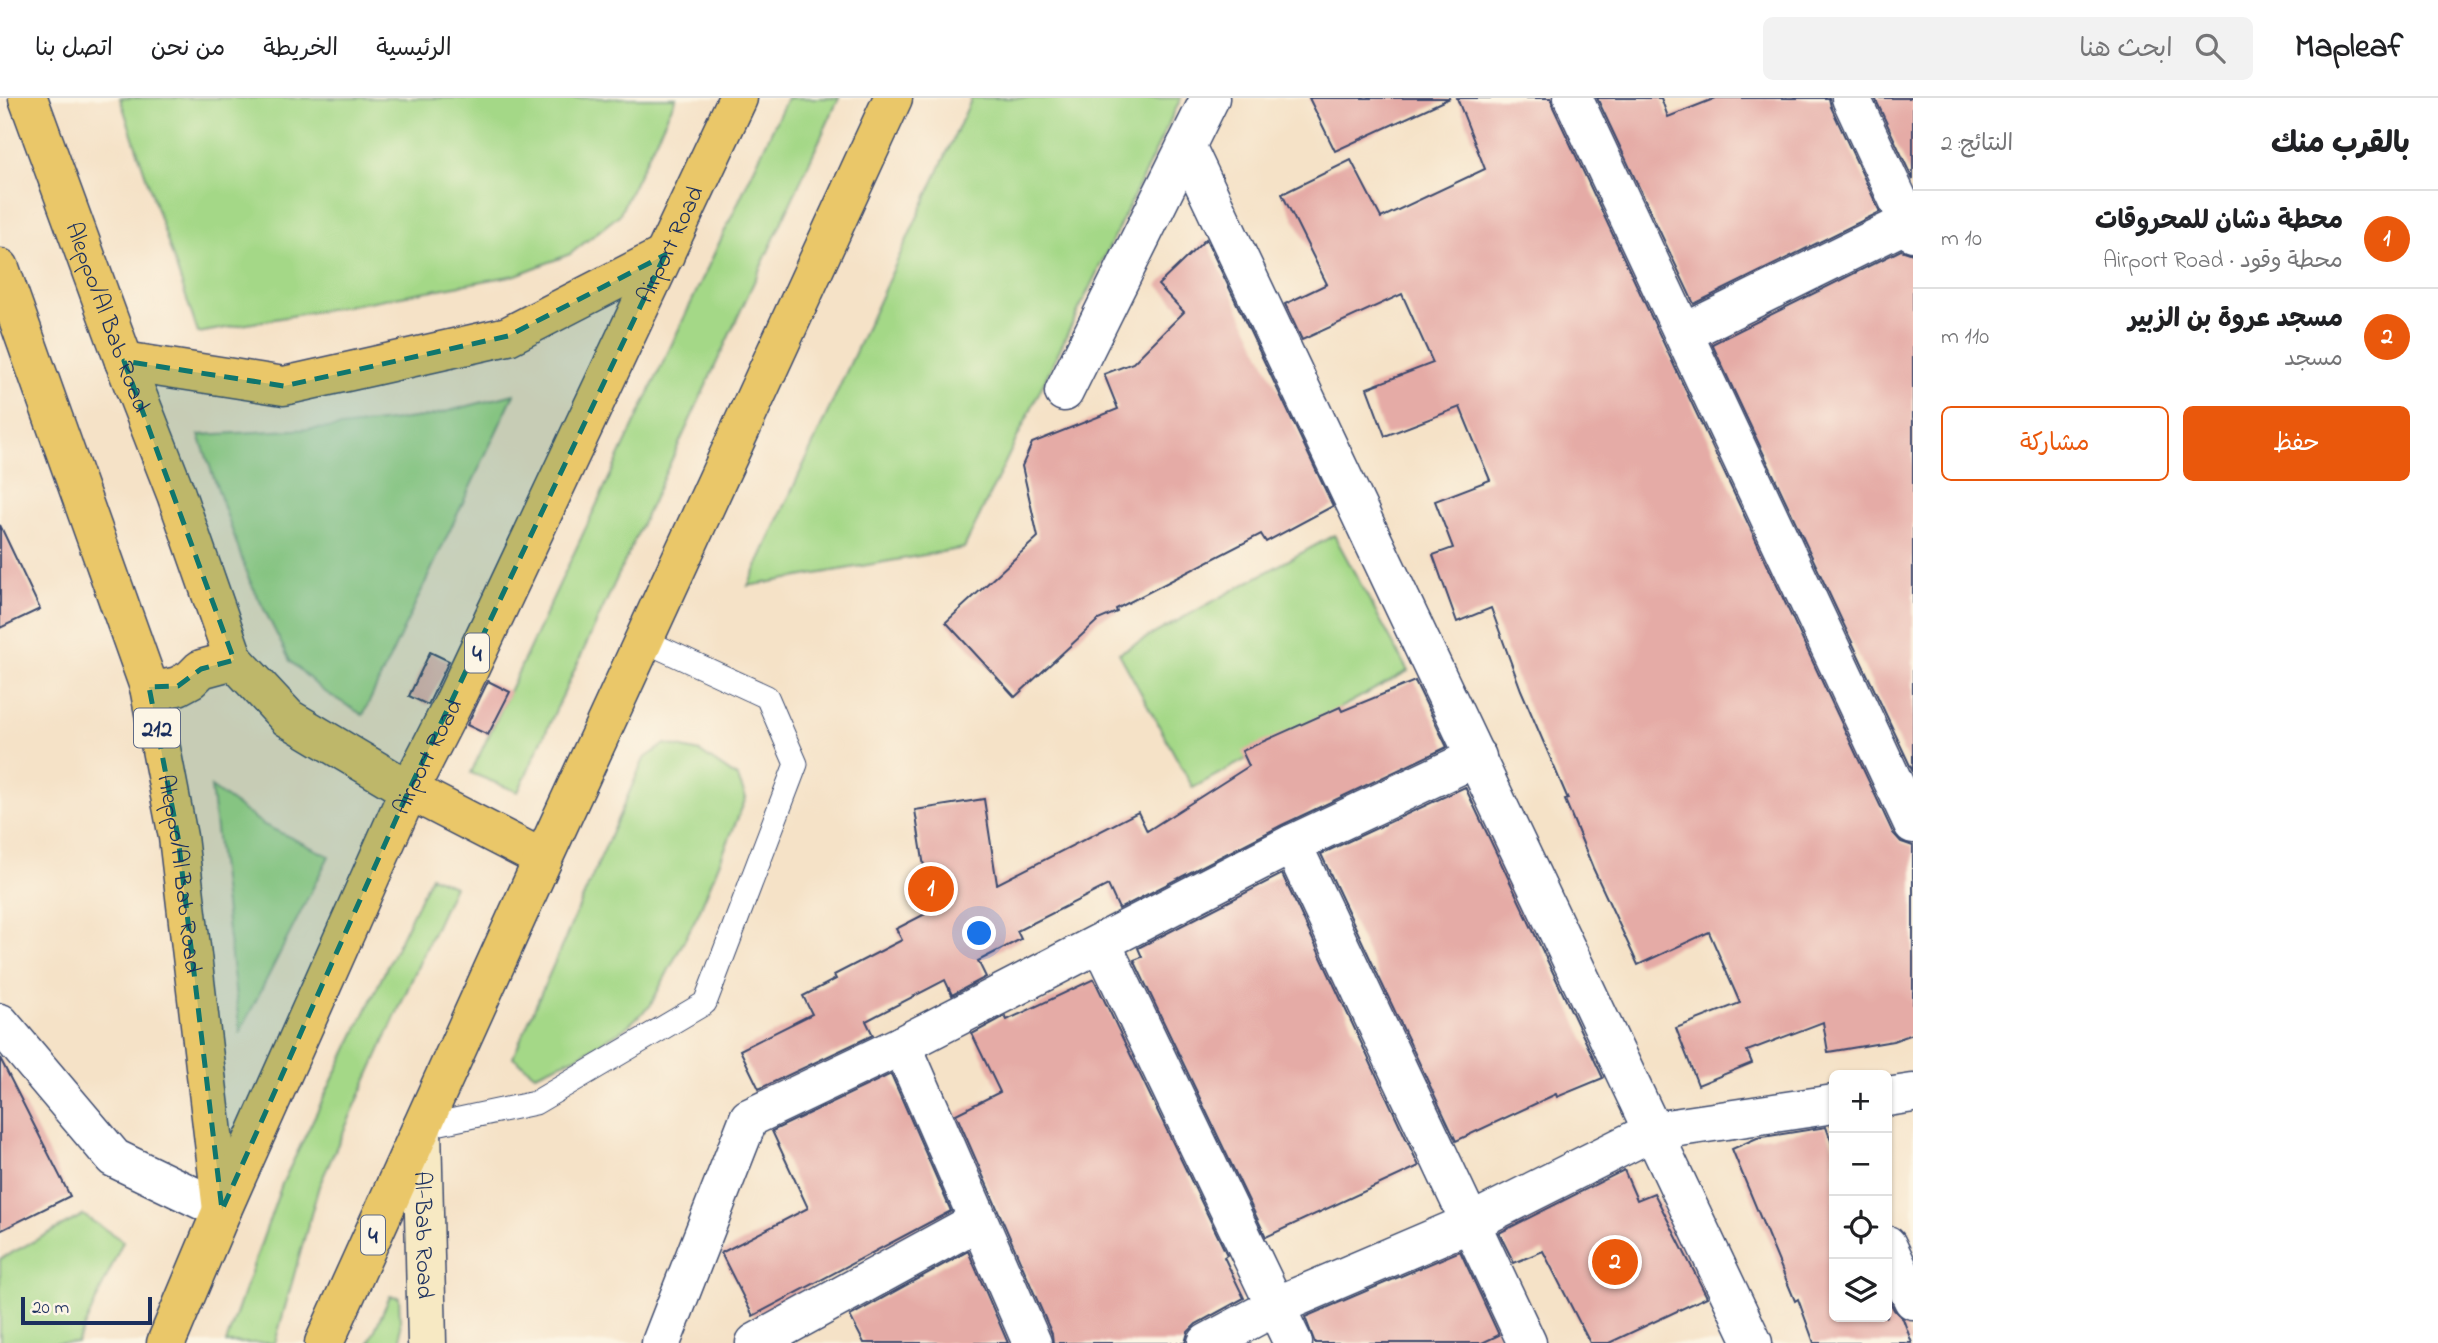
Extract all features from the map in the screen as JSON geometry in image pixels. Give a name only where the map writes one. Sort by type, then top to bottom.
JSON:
[{"type":"main road","name":"Aleppo/Al Bab Road","points":[[29,98],[124,361],[176,494],[234,660],[288,718],[409,790],[543,859]]},
{"type":"main road","name":"Airport Road","points":[[166,1343],[222,1210],[409,790],[453,704],[738,98]]},
{"type":"main road","points":[[422,1127],[893,98]]},
{"type":"main road","points":[[124,361],[284,386],[508,336],[665,255]]},
{"type":"main road","name":"Aleppo/Al Bab Road","points":[[0,268],[149,687],[178,837],[222,1210]]},
{"type":"main road","points":[[149,687],[164,689],[178,686],[201,669],[234,660]]},
{"type":"main road","name":"4","points":[[324,1343],[422,1127]]},
{"type":"main road","name":"Al-Bab Road","points":[[422,1127],[427,1343]]},
{"type":"street","points":[[1064,392],[1210,98]]},
{"type":"street","points":[[1573,98],[1913,824]]},
{"type":"street","points":[[1684,333],[1911,225],[1851,98]]},
{"type":"street","points":[[1186,146],[1753,1343]]},
{"type":"street","points":[[662,1343],[749,1118],[902,1045],[1292,844],[1477,757]]},
{"type":"street","points":[[1292,844],[1527,1343]]},
{"type":"street","points":[[1102,944],[1293,1343]]},
{"type":"street","points":[[0,1023],[114,1158],[222,1210]]},
{"type":"street","points":[[902,1045],[1032,1343]]},
{"type":"street","points":[[1892,1096],[1913,1093]]},
{"type":"street","points":[[1207,1343],[1276,1306],[1470,1223],[1653,1131],[1829,1116]]},
{"type":"street","points":[[755,1343],[978,1222]]},
{"type":"street","points":[[1892,1256],[1913,1300]]},
{"type":"lane","points":[[422,1127],[536,1104],[705,1003],[796,764],[767,697],[643,640]]},
{"type":"highlighted area","points":[[665,255],[409,790],[222,1210],[178,837],[149,687],[178,686],[201,669],[234,660],[124,361],[284,386],[508,336]]},
{"type":"green space","points":[[120,98],[676,98],[619,215],[570,254],[516,275],[198,333]]},
{"type":"green space","points":[[787,98],[839,98],[518,792],[471,773]]},
{"type":"green space","points":[[972,98],[1181,98],[964,548],[748,586]]},
{"type":"green space","points":[[514,394],[363,715],[322,690],[290,661],[249,579],[199,435],[333,428],[430,416]]},
{"type":"green space","points":[[1334,535],[1408,671],[1193,788],[1119,653]]},
{"type":"green space","points":[[665,744],[700,752],[738,778],[746,798],[699,912],[650,1006],[624,1029],[578,1056],[535,1074],[513,1057],[644,759]]},
{"type":"green space","points":[[211,787],[264,825],[329,856],[240,1032]]},
{"type":"green space","points":[[431,876],[454,886],[319,1186],[275,1343],[226,1343],[282,1184]]},
{"type":"green space","points":[[83,1215],[123,1241],[77,1343],[0,1343],[0,1259]]},
{"type":"green space","points":[[390,1296],[399,1297],[401,1343],[369,1343]]},
{"type":"building","points":[[1309,98],[1450,98],[1335,151]]},
{"type":"building","points":[[1457,98],[1551,98],[1893,833],[1901,842],[1913,846],[1913,1034],[1893,1041],[1828,1052],[1823,1022],[1747,1051],[1752,1063],[1698,1085],[1676,1028],[1740,1003],[1709,932],[1638,965],[1565,800],[1568,799],[1521,690],[1491,608],[1457,622],[1433,555],[1453,548],[1435,501],[1490,480],[1460,407],[1385,436],[1367,388],[1433,363],[1402,294],[1302,340],[1285,304],[1327,284],[1282,194],[1351,160],[1381,218],[1485,169]]},
{"type":"building","points":[[1597,98],[1661,98],[1668,117],[1716,98],[1829,98],[1880,212],[1694,304]]},
{"type":"building","points":[[1875,98],[1913,98],[1913,180]]},
{"type":"building","points":[[1206,239],[1333,506],[1266,542],[1261,534],[1116,609],[1117,612],[1098,620],[1015,697],[946,622],[1038,537],[1022,466],[1032,443],[1118,409],[1104,374],[1133,363],[1184,312],[1158,285]]},
{"type":"building","points":[[1901,250],[1913,254],[1913,772],[1712,344]]},
{"type":"building","points":[[0,525],[40,609],[0,628]]},
{"type":"building","points":[[430,652],[449,661],[428,705],[409,696]]},
{"type":"building","points":[[488,681],[510,692],[488,735],[467,725]]},
{"type":"building","points":[[1415,681],[1447,747],[1282,825],[1119,909],[1108,885],[1017,931],[1021,939],[978,961],[986,977],[952,995],[945,980],[866,1021],[873,1035],[759,1089],[740,1050],[812,1014],[803,996],[836,979],[834,975],[902,940],[896,929],[931,911],[915,810],[984,799],[997,884],[1138,812],[1147,831],[1249,766],[1242,751],[1340,707],[1342,711]]},
{"type":"building","points":[[1465,787],[1603,1078],[1557,1097],[1556,1094],[1456,1141],[1321,854]]},
{"type":"building","points":[[1282,874],[1419,1166],[1266,1237],[1134,960],[1142,957],[1138,948]]},
{"type":"building","points":[[1094,979],[1227,1255],[1224,1257],[1244,1298],[1196,1324],[1188,1332],[1185,1343],[1053,1343],[1052,1334],[956,1114],[1000,1092],[972,1034],[1005,1016],[1007,1020]]},
{"type":"building","points":[[0,1058],[70,1196],[0,1231]]},
{"type":"building","points":[[891,1074],[951,1211],[753,1316],[721,1253],[808,1208],[772,1131]]},
{"type":"building","points":[[1826,1127],[1829,1135],[1829,1322],[1892,1322],[1892,1306],[1903,1319],[1912,1343],[1814,1343],[1798,1299],[1795,1301],[1732,1149],[1757,1138]]},
{"type":"building","points":[[1624,1170],[1637,1200],[1654,1193],[1707,1297],[1609,1343],[1590,1343],[1543,1251],[1514,1263],[1499,1233]]},
{"type":"building","points":[[968,1251],[1008,1343],[864,1343],[850,1316]]},
{"type":"building","points":[[1460,1251],[1499,1335],[1482,1343],[1315,1343],[1305,1317]]},
{"type":"place","name":"محطة دشان للمحروقات","points":[[931,889]]},
{"type":"place","name":"مسجد عروة بن الزبير","points":[[1615,1262]]}]
